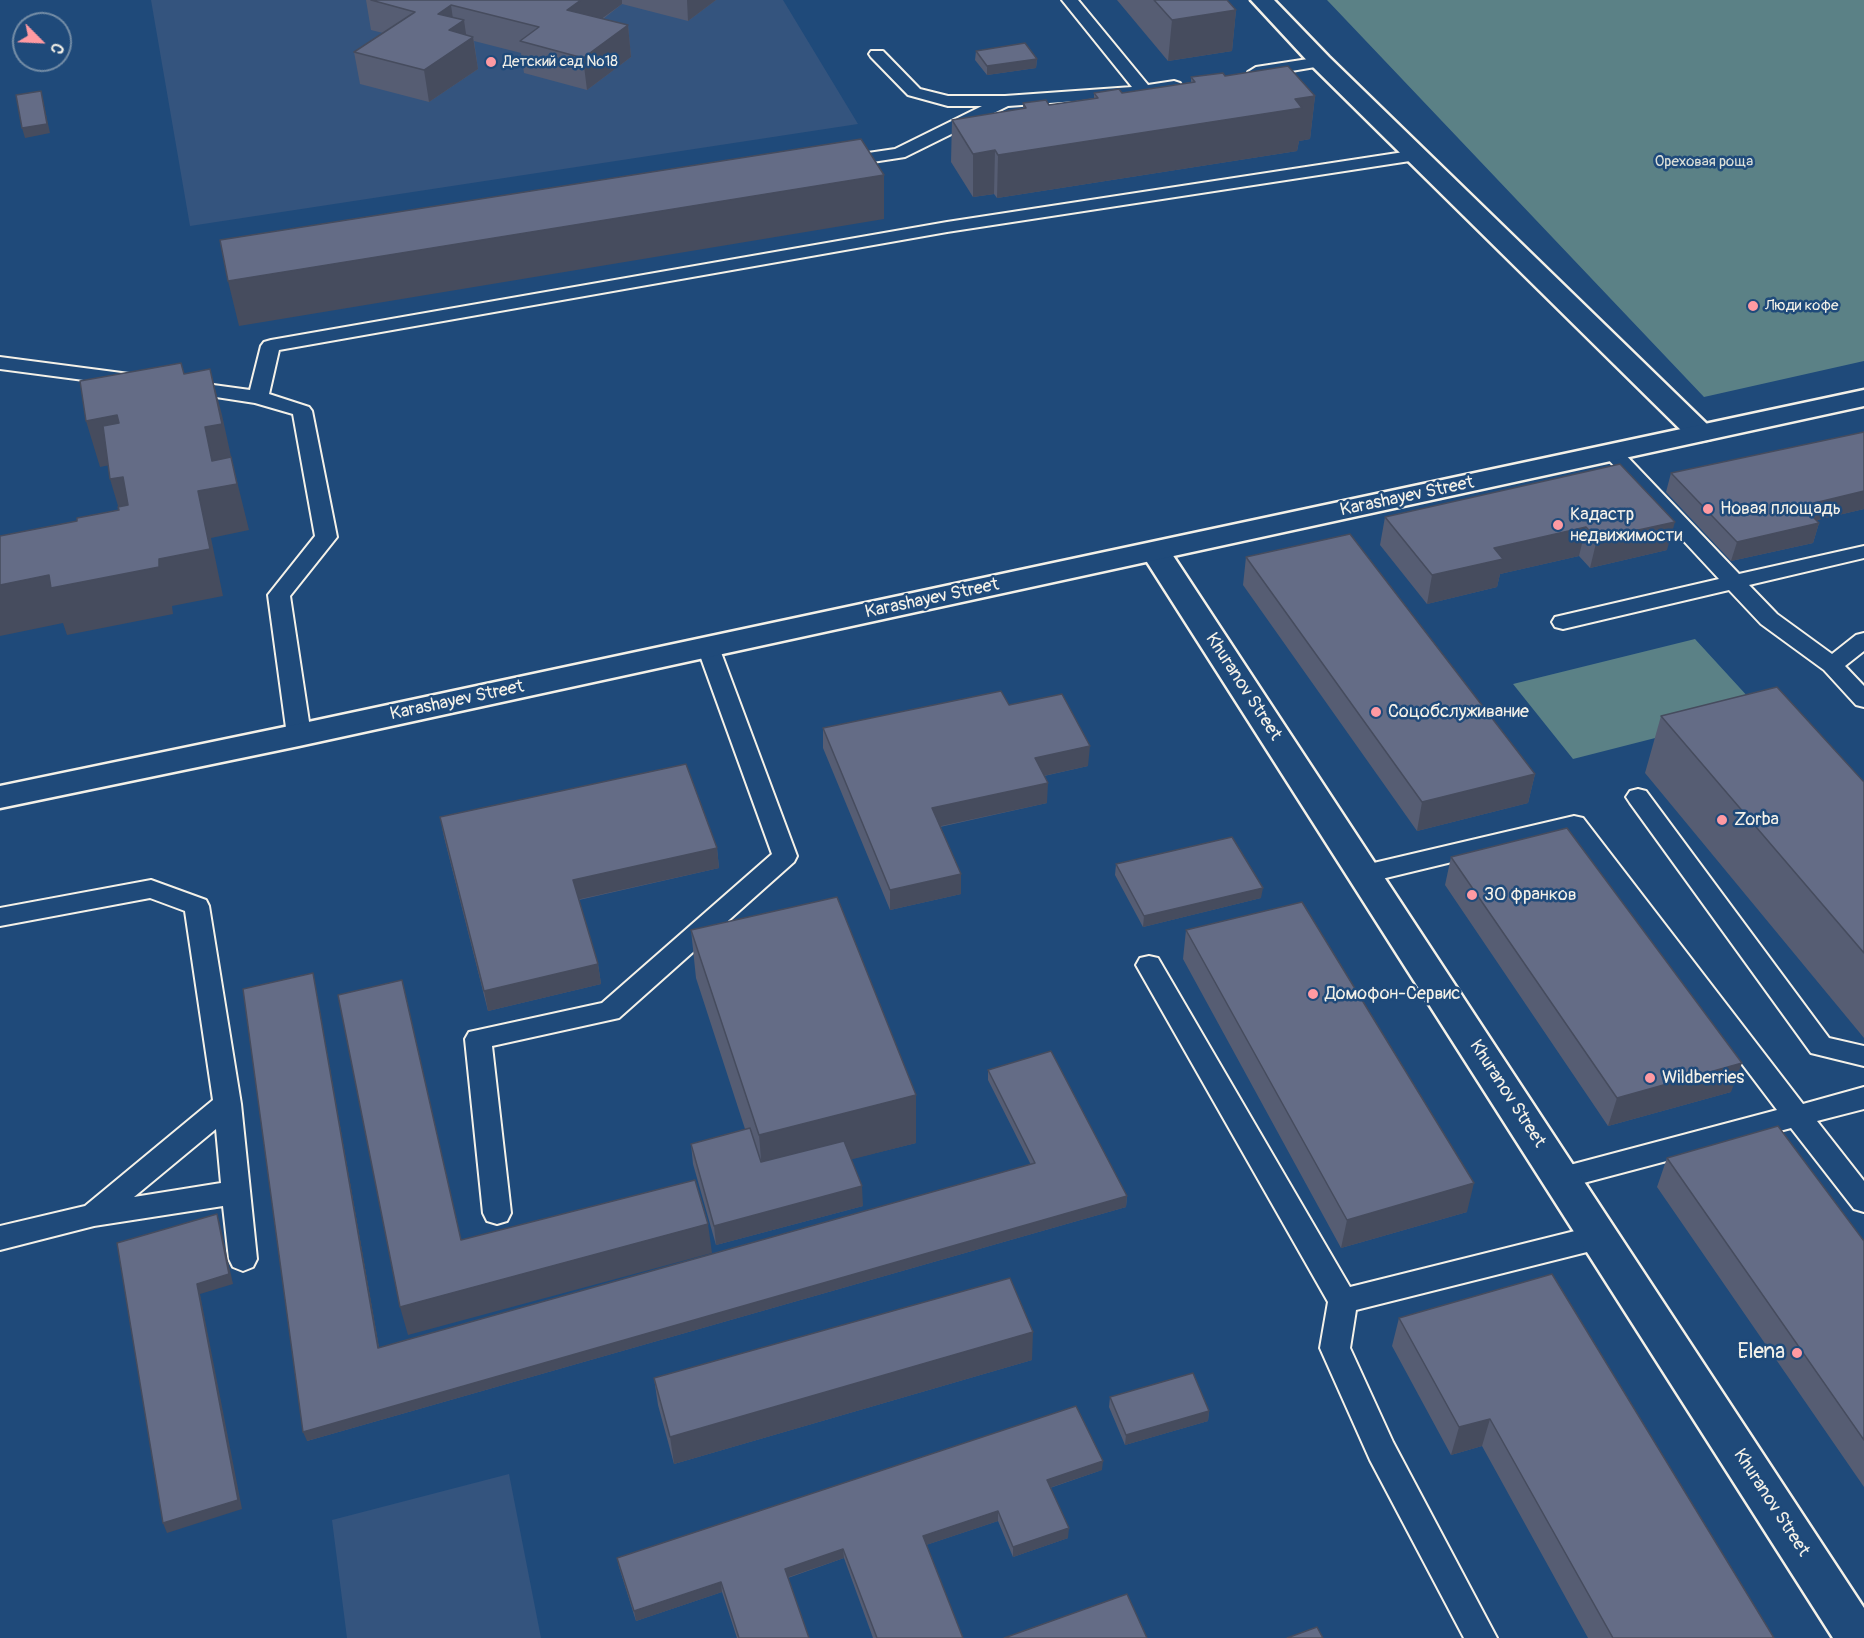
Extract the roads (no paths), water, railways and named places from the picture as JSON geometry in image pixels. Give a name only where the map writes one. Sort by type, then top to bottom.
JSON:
[{"type":"street","points":[[1262,0],[1321,62],[1700,433]]},
{"type":"street","name":"Karashaуev Street","points":[[0,797],[299,735],[1864,398]]},
{"type":"street","name":"Khuranov Street","points":[[1155,551],[1858,1638]]},
{"type":"lane","points":[[1070,0],[1144,91]]},
{"type":"lane","points":[[877,54],[914,92],[948,101],[1005,101],[1144,91],[1191,83]]},
{"type":"lane","points":[[1238,75],[1321,62]]},
{"type":"lane","points":[[828,164],[899,153],[1005,101]]},
{"type":"lane","points":[[258,397],[272,346],[947,227],[1417,155]]},
{"type":"lane","points":[[0,363],[258,397],[302,411],[326,537],[279,595],[299,735]]},
{"type":"lane","points":[[1612,452],[1769,619],[1832,665],[1864,700]]},
{"type":"lane","points":[[1563,622],[1864,552]]},
{"type":"lane","points":[[1832,665],[1864,640]]},
{"type":"lane","points":[[497,1213],[478,1039],[610,1011],[785,856],[708,647]]},
{"type":"lane","points":[[1638,797],[1820,1046],[1864,1056]]},
{"type":"lane","points":[[1365,873],[1574,824],[1864,1201]]},
{"type":"lane","points":[[0,917],[151,889],[197,906],[227,1104],[243,1259]]},
{"type":"lane","points":[[1149,965],[1343,1301],[1335,1348],[1381,1450],[1481,1638]]},
{"type":"lane","points":[[1561,1178],[1864,1098]]},
{"type":"lane","points":[[93,1215],[227,1104]]},
{"type":"lane","points":[[0,1238],[93,1215],[237,1192]]},
{"type":"lane","points":[[1343,1301],[1599,1237]]},
{"type":"place","name":"Детский сад №18","points":[[491,62]]},
{"type":"place","name":"Люди кофе","points":[[1753,306]]},
{"type":"place","name":"Новая площадь","points":[[1708,509]]},
{"type":"place","name":"Кадастр недвижимости","points":[[1558,525]]},
{"type":"place","name":"Соцобслуживание","points":[[1376,712]]},
{"type":"place","name":"Zorba","points":[[1722,820]]},
{"type":"place","name":"30 франков","points":[[1472,895]]},
{"type":"place","name":"Домофон-Сервис","points":[[1313,994]]},
{"type":"place","name":"Wildberries","points":[[1650,1078]]},
{"type":"place","name":"Elena","points":[[1797,1353]]},
{"type":"park label","name":"Ореховая роща","points":[[1704,162]]}]
